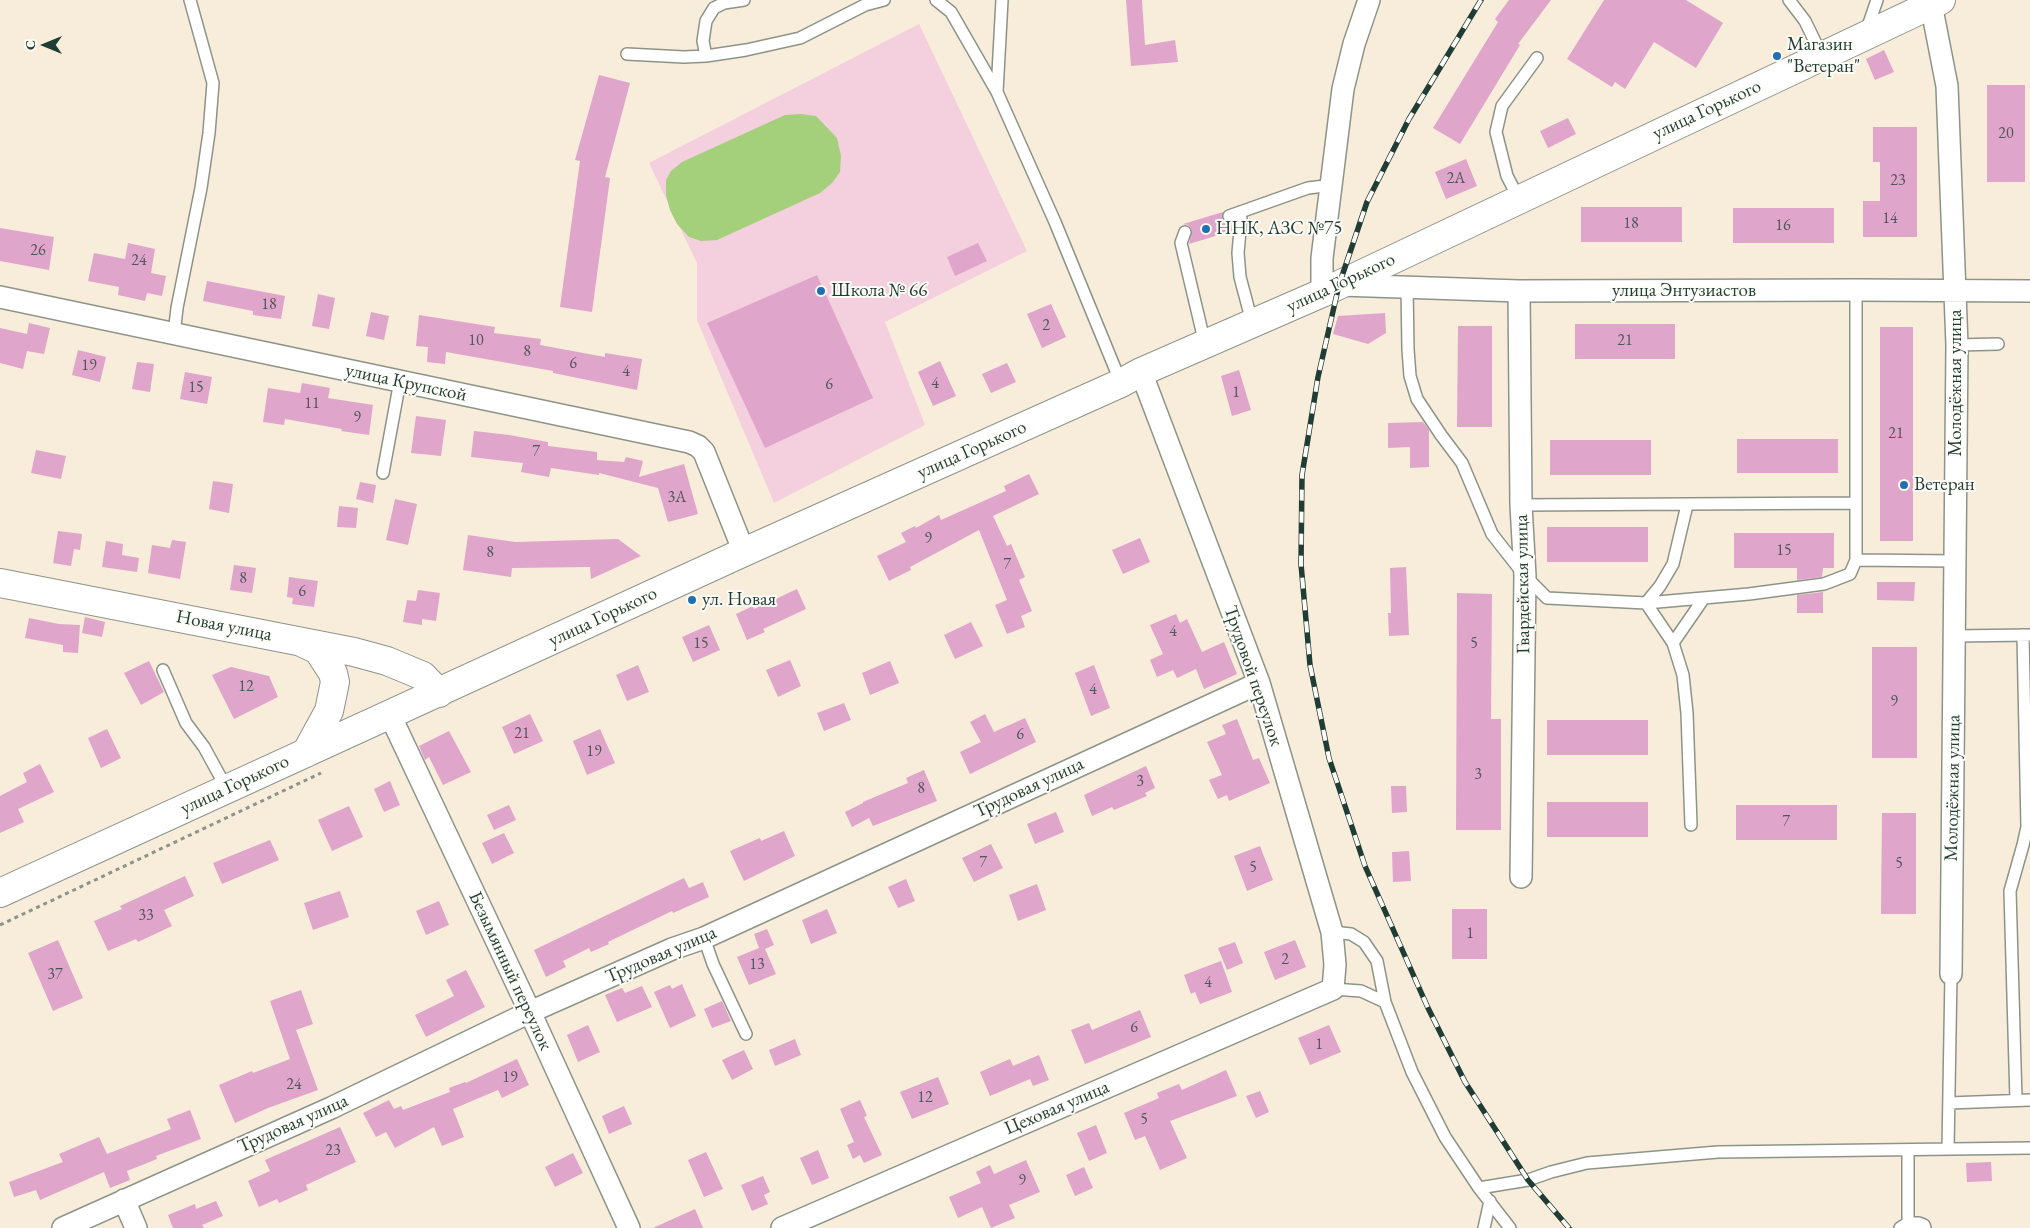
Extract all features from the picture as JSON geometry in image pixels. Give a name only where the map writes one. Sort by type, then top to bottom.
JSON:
[{"type":"main road","name":"улица Горького","points":[[0,893],[744,552],[1252,322],[1330,289],[1936,2]]},
{"type":"main road","name":"Новая улица","points":[[0,583],[297,640],[387,661],[423,676],[439,693]]},
{"type":"main road","points":[[297,640],[318,650],[333,674],[335,682],[329,711],[306,753]]},
{"type":"street","points":[[1330,289],[1322,258],[1344,89],[1354,44],[1368,0]]},
{"type":"street","name":"Молодёжная улица","points":[[1936,2],[1947,86],[1957,345],[1951,974]]},
{"type":"street","name":"улица Энтузиастов","points":[[1330,289],[1407,288],[1519,292],[2030,291]]},
{"type":"street","name":"Гвардейская улица","points":[[1519,292],[1521,505],[1524,576],[1521,877]]},
{"type":"street","name":"улица Крупской","points":[[0,297],[689,442],[698,446],[704,452],[744,552]]},
{"type":"street","name":"Трудовой переулок","points":[[1131,377],[1259,683],[1332,932],[1335,965],[1333,989]]},
{"type":"street","name":"Трудовая улица","points":[[63,1228],[332,1108],[530,1012],[672,949],[704,938],[1259,683]]},
{"type":"street","name":"Безымянный переулок","points":[[390,715],[629,1228]]},
{"type":"street","name":"Цеховая улица","points":[[782,1228],[1333,989]]},
{"type":"street","points":[[124,1200],[136,1228]]},
{"type":"lane","points":[[174,334],[177,308],[210,133],[213,83],[190,0]]},
{"type":"lane","points":[[706,56],[703,41],[706,21],[714,8],[724,3],[744,0]]},
{"type":"lane","points":[[627,54],[684,57],[746,50],[800,38],[865,5],[884,0]]},
{"type":"lane","points":[[936,0],[951,12],[996,92],[1055,222],[1131,377]]},
{"type":"lane","points":[[996,92],[1002,0]]},
{"type":"lane","points":[[1789,0],[1805,21],[1822,56]]},
{"type":"lane","points":[[1865,36],[1877,0]]},
{"type":"lane","points":[[1519,200],[1507,176],[1498,147],[1496,132],[1502,106],[1537,58]]},
{"type":"lane","points":[[1252,322],[1240,277],[1238,253],[1241,219],[1234,214],[1308,188],[1333,184]]},
{"type":"lane","points":[[1185,232],[1181,242],[1205,344]]},
{"type":"lane","points":[[1407,288],[1410,376],[1417,399],[1462,463],[1492,534],[1524,576],[1547,598],[1646,603],[1749,594],[1824,584],[1850,574],[1856,560],[1856,290]]},
{"type":"lane","points":[[1957,345],[1998,344]]},
{"type":"lane","points":[[383,473],[400,381]]},
{"type":"lane","points":[[1521,505],[1856,503]]},
{"type":"lane","points":[[1646,603],[1660,586],[1673,564],[1687,505]]},
{"type":"lane","points":[[1856,560],[1956,561]]},
{"type":"lane","points":[[1673,643],[1704,598]]},
{"type":"lane","points":[[1646,603],[1673,643],[1683,675],[1691,825]]},
{"type":"lane","points":[[1955,636],[2027,635],[2027,827],[2010,891],[2016,1100]]},
{"type":"lane","points":[[163,670],[186,724],[204,747],[226,789]]},
{"type":"lane","points":[[1332,932],[1351,934],[1364,942],[1377,961],[1386,1002],[1412,1072],[1445,1137],[1479,1188],[1510,1228]]},
{"type":"lane","points":[[704,938],[713,964],[746,1034]]},
{"type":"lane","points":[[1948,1149],[1951,974]]},
{"type":"lane","points":[[1333,989],[1361,991],[1386,1002]]},
{"type":"lane","points":[[1949,1102],[2030,1100]]},
{"type":"lane","points":[[1479,1188],[1528,1180],[1587,1163],[1718,1152],[2030,1148]]},
{"type":"lane","points":[[1908,1150],[1904,1225],[1919,1223],[1924,1225],[1925,1228]]},
{"type":"lane","points":[[1484,1228],[1490,1202]]},
{"type":"shaded area","name":"Школа № 66","points":[[919,24],[1027,251],[885,322],[925,425],[774,503],[697,320],[697,263],[649,163]]},
{"type":"green space","points":[[801,114],[816,116],[837,138],[841,156],[840,172],[832,183],[820,193],[717,240],[701,241],[689,237],[677,224],[670,210],[666,195],[666,180],[671,171],[682,162],[785,115]]},
{"type":"building","points":[[1126,0],[1142,0],[1145,45],[1175,40],[1178,62],[1131,66]]},
{"type":"building","points":[[1509,0],[1551,0],[1518,44],[1520,45],[1460,144],[1433,128],[1498,22],[1495,19]]},
{"type":"building","points":[[1604,0],[1686,0],[1723,23],[1696,68],[1654,42],[1625,89],[1615,82],[1612,87],[1567,59]]},
{"type":"building","points":[[1884,50],[1894,72],[1875,80],[1866,59]]},
{"type":"building","points":[[599,75],[630,83],[605,177],[610,178],[592,312],[560,307],[580,161],[575,160]]},
{"type":"building","points":[[1987,85],[2025,85],[2025,182],[1987,182]]},
{"type":"building","points":[[1568,118],[1576,134],[1548,148],[1540,131]]},
{"type":"building","points":[[1873,127],[1917,127],[1917,237],[1863,237],[1863,201],[1880,201],[1880,162],[1873,162]]},
{"type":"building","points":[[1466,159],[1477,186],[1446,199],[1435,172]]},
{"type":"building","points":[[1581,207],[1682,207],[1682,242],[1581,242]]},
{"type":"building","points":[[1733,208],[1834,208],[1834,243],[1733,243]]},
{"type":"building","points":[[1223,212],[1222,219],[1225,222],[1231,223],[1232,231],[1189,244],[1192,230],[1188,225],[1183,224]]},
{"type":"building","points":[[0,228],[54,237],[49,270],[0,261]]},
{"type":"building","points":[[128,243],[155,249],[151,273],[166,276],[162,296],[147,293],[145,301],[118,295],[119,287],[88,281],[94,253],[125,259]]},
{"type":"building","points":[[978,243],[987,261],[955,276],[947,257]]},
{"type":"building","points":[[817,275],[873,398],[765,448],[707,323]]},
{"type":"building","points":[[207,281],[285,296],[281,319],[253,315],[253,311],[203,301]]},
{"type":"building","points":[[318,294],[335,298],[329,329],[312,326]]},
{"type":"building","points":[[1051,304],[1066,337],[1042,348],[1027,314]]},
{"type":"building","points":[[371,312],[389,316],[384,340],[366,336]]},
{"type":"building","points":[[1385,313],[1386,333],[1368,344],[1333,334],[1338,316]]},
{"type":"building","points":[[419,315],[495,327],[494,333],[541,339],[540,345],[605,357],[605,353],[642,359],[637,390],[553,373],[553,371],[446,352],[445,364],[427,362],[428,347],[416,346]]},
{"type":"building","points":[[29,323],[50,328],[44,354],[27,351],[23,369],[0,363],[0,328],[27,334]]},
{"type":"building","points":[[1575,324],[1675,324],[1675,359],[1575,359]]},
{"type":"building","points":[[1458,326],[1492,326],[1492,427],[1457,427]]},
{"type":"building","points":[[1880,327],[1913,327],[1913,541],[1880,541]]},
{"type":"building","points":[[78,350],[106,357],[100,382],[72,375]]},
{"type":"building","points":[[940,361],[956,396],[933,406],[918,372]]},
{"type":"building","points":[[137,362],[154,364],[150,392],[132,389]]},
{"type":"building","points":[[1007,363],[1016,382],[991,393],[982,374]]},
{"type":"building","points":[[1239,370],[1251,410],[1232,416],[1221,376]]},
{"type":"building","points":[[185,372],[212,377],[207,404],[180,399]]},
{"type":"building","points":[[302,383],[330,388],[328,398],[373,405],[369,435],[285,419],[284,425],[263,422],[268,388],[300,393]]},
{"type":"building","points":[[416,416],[446,420],[441,456],[411,453]]},
{"type":"building","points":[[1423,422],[1429,430],[1429,467],[1410,468],[1410,447],[1388,448],[1388,423]]},
{"type":"building","points":[[474,431],[548,442],[548,446],[597,452],[597,460],[624,462],[626,457],[643,461],[639,477],[684,464],[698,514],[668,522],[658,488],[599,473],[599,475],[551,468],[549,477],[521,472],[523,463],[471,457]]},
{"type":"building","points":[[1737,439],[1838,439],[1838,473],[1737,473]]},
{"type":"building","points":[[1550,440],[1651,440],[1651,475],[1550,475]]},
{"type":"building","points":[[36,450],[66,456],[61,479],[31,473]]},
{"type":"building","points":[[1029,474],[1039,494],[993,516],[1007,546],[1011,544],[1025,577],[1019,580],[1032,611],[1021,616],[1025,627],[1007,634],[995,605],[1007,600],[979,530],[910,567],[911,570],[889,581],[877,556],[906,542],[901,533],[915,526],[916,528],[939,515],[941,520],[1006,491],[1004,486]]},
{"type":"building","points":[[213,481],[233,484],[229,513],[209,509]]},
{"type":"building","points":[[360,482],[376,485],[373,503],[356,499]]},
{"type":"building","points":[[395,499],[417,504],[408,545],[386,540]]},
{"type":"building","points":[[339,506],[358,508],[356,528],[337,527]]},
{"type":"building","points":[[1547,527],[1648,527],[1648,562],[1547,562]]},
{"type":"building","points":[[58,531],[82,534],[80,550],[74,549],[71,566],[53,563]]},
{"type":"building","points":[[1734,533],[1834,533],[1834,568],[1823,568],[1822,577],[1797,580],[1797,568],[1734,568]]},
{"type":"building","points":[[468,535],[515,542],[618,539],[641,556],[591,579],[590,567],[512,568],[511,577],[463,570]]},
{"type":"building","points":[[1140,538],[1150,562],[1123,574],[1112,550]]},
{"type":"building","points":[[172,540],[186,542],[180,579],[148,573],[152,545],[170,548]]},
{"type":"building","points":[[106,541],[123,544],[122,555],[139,558],[137,572],[102,567]]},
{"type":"building","points":[[234,565],[256,568],[252,593],[230,590]]},
{"type":"building","points":[[1406,567],[1409,635],[1389,636],[1388,613],[1391,613],[1390,568]]},
{"type":"building","points":[[289,577],[318,581],[314,607],[292,604],[293,598],[287,597]]},
{"type":"building","points":[[1877,582],[1915,582],[1914,601],[1877,600]]},
{"type":"building","points":[[797,589],[806,609],[763,629],[765,632],[747,640],[736,614],[753,606],[754,609]]},
{"type":"building","points":[[418,590],[440,593],[436,621],[422,619],[422,625],[403,622],[407,600],[416,601]]},
{"type":"building","points":[[1823,592],[1823,613],[1797,613],[1797,595]]},
{"type":"building","points":[[1457,593],[1492,594],[1491,719],[1501,719],[1501,830],[1456,830]]},
{"type":"building","points":[[1176,614],[1180,623],[1187,619],[1202,652],[1224,642],[1237,674],[1204,689],[1196,669],[1177,678],[1173,670],[1157,677],[1150,660],[1163,654],[1150,625]]},
{"type":"building","points":[[85,617],[105,622],[102,637],[82,633]]},
{"type":"building","points":[[29,618],[59,624],[80,625],[78,653],[63,652],[63,645],[25,638]]},
{"type":"building","points":[[971,622],[983,646],[955,659],[944,635]]},
{"type":"building","points":[[709,625],[720,650],[693,662],[682,637]]},
{"type":"building","points":[[1872,647],[1917,647],[1917,758],[1872,758]]},
{"type":"building","points":[[790,660],[801,686],[778,697],[766,670]]},
{"type":"building","points":[[149,661],[164,692],[141,705],[124,673]]},
{"type":"building","points":[[890,661],[899,683],[870,695],[862,673]]},
{"type":"building","points":[[638,665],[649,692],[627,701],[616,675]]},
{"type":"building","points":[[1094,665],[1110,708],[1091,716],[1075,673]]},
{"type":"building","points":[[231,667],[269,676],[278,697],[234,719],[212,675]]},
{"type":"building","points":[[844,703],[851,720],[824,731],[817,713]]},
{"type":"building","points":[[530,714],[543,741],[514,754],[502,727]]},
{"type":"building","points":[[985,714],[994,732],[1025,718],[1036,742],[970,774],[960,752],[981,742],[970,722]]},
{"type":"building","points":[[1237,719],[1253,760],[1259,758],[1270,783],[1229,801],[1227,795],[1218,799],[1209,780],[1222,775],[1207,742],[1226,734],[1222,725]]},
{"type":"building","points":[[1547,720],[1648,720],[1648,755],[1547,755]]},
{"type":"building","points":[[107,729],[121,758],[101,768],[88,738]]},
{"type":"building","points":[[600,729],[615,763],[587,775],[573,741]]},
{"type":"building","points":[[449,731],[471,772],[443,785],[429,757],[425,760],[419,746]]},
{"type":"building","points":[[40,764],[54,792],[18,809],[24,822],[0,833],[0,796],[27,782],[23,773]]},
{"type":"building","points":[[1146,766],[1155,788],[1145,793],[1147,796],[1114,810],[1112,807],[1092,816],[1084,795]]},
{"type":"building","points":[[924,770],[937,801],[873,826],[869,818],[852,827],[845,812],[863,802],[908,783],[906,778]]},
{"type":"building","points":[[390,781],[400,805],[384,812],[374,789]]},
{"type":"building","points":[[1391,786],[1406,786],[1407,812],[1392,813]]},
{"type":"building","points":[[1547,802],[1648,802],[1648,837],[1547,837]]},
{"type":"building","points":[[509,805],[516,820],[494,830],[487,815]]},
{"type":"building","points":[[1736,805],[1837,805],[1837,840],[1736,840]]},
{"type":"building","points":[[349,806],[363,837],[332,851],[318,820]]},
{"type":"building","points":[[1056,812],[1064,832],[1035,844],[1027,824]]},
{"type":"building","points":[[1882,813],[1916,813],[1916,914],[1881,914]]},
{"type":"building","points":[[784,831],[795,856],[744,881],[730,851],[760,838],[761,841]]},
{"type":"building","points":[[504,833],[514,853],[492,864],[482,843]]},
{"type":"building","points":[[270,840],[279,860],[222,884],[213,863]]},
{"type":"building","points":[[991,844],[1003,868],[974,882],[962,858]]},
{"type":"building","points":[[1260,846],[1273,880],[1247,891],[1234,856]]},
{"type":"building","points":[[1409,851],[1411,881],[1393,882],[1392,852]]},
{"type":"building","points":[[185,876],[194,896],[164,910],[172,926],[138,942],[136,939],[108,951],[94,921],[122,909],[120,906]]},
{"type":"building","points":[[684,878],[689,888],[703,882],[709,897],[673,913],[672,911],[591,952],[589,948],[563,961],[566,967],[546,977],[534,950]]},
{"type":"building","points":[[906,879],[915,901],[898,908],[888,887]]},
{"type":"building","points":[[1037,884],[1046,910],[1018,921],[1009,895]]},
{"type":"building","points":[[340,891],[349,917],[313,930],[304,903]]},
{"type":"building","points":[[439,901],[449,925],[426,935],[416,911]]},
{"type":"building","points":[[827,909],[837,933],[811,944],[802,920]]},
{"type":"building","points":[[1452,909],[1487,909],[1487,959],[1452,959]]},
{"type":"building","points":[[767,929],[774,945],[765,949],[776,974],[749,985],[737,957],[759,948],[754,934]]},
{"type":"building","points":[[58,940],[83,998],[53,1011],[28,953]]},
{"type":"building","points":[[1295,940],[1306,967],[1275,980],[1264,952]]},
{"type":"building","points":[[1235,942],[1243,963],[1227,970],[1218,948]]},
{"type":"building","points":[[1221,961],[1232,992],[1200,1004],[1195,992],[1191,994],[1184,975]]},
{"type":"building","points":[[466,970],[485,1007],[426,1037],[415,1015],[454,996],[446,980]]},
{"type":"building","points":[[682,984],[696,1016],[670,1028],[654,992],[670,985],[672,989]]},
{"type":"building","points":[[642,986],[652,1007],[617,1022],[605,995],[622,988],[625,993]]},
{"type":"building","points":[[301,990],[313,1024],[296,1030],[318,1090],[268,1108],[235,1123],[219,1085],[252,1071],[253,1073],[290,1059],[270,1001]]},
{"type":"building","points":[[722,1001],[731,1021],[712,1028],[704,1009]]},
{"type":"building","points":[[1140,1010],[1151,1037],[1085,1064],[1071,1030],[1089,1023],[1092,1030]]},
{"type":"building","points":[[588,1025],[600,1052],[578,1062],[567,1035]]},
{"type":"building","points":[[1329,1025],[1341,1052],[1310,1065],[1298,1038]]},
{"type":"building","points":[[795,1039],[801,1055],[775,1066],[769,1050]]},
{"type":"building","points":[[744,1050],[753,1069],[732,1080],[722,1060]]},
{"type":"building","points":[[1039,1055],[1049,1080],[1033,1086],[1030,1079],[990,1096],[980,1072],[1010,1059],[1013,1066]]},
{"type":"building","points":[[517,1059],[529,1085],[502,1098],[498,1090],[453,1109],[464,1137],[442,1146],[434,1127],[395,1148],[386,1132],[376,1137],[363,1113],[389,1100],[394,1109],[401,1106],[403,1110],[450,1092],[449,1088],[466,1083]]},
{"type":"building","points":[[1226,1070],[1237,1096],[1170,1121],[1187,1158],[1160,1170],[1145,1136],[1135,1140],[1124,1113],[1159,1098],[1157,1093],[1179,1084],[1182,1090]]},
{"type":"building","points":[[938,1077],[949,1104],[912,1119],[900,1092]]},
{"type":"building","points":[[1260,1091],[1269,1112],[1256,1118],[1246,1096]]},
{"type":"building","points":[[860,1100],[867,1116],[864,1117],[882,1155],[864,1163],[860,1155],[853,1159],[847,1145],[854,1142],[840,1109]]},
{"type":"building","points":[[624,1106],[632,1124],[609,1134],[602,1116]]},
{"type":"building","points":[[190,1110],[201,1139],[156,1156],[157,1159],[127,1171],[130,1180],[110,1188],[104,1172],[40,1200],[36,1190],[14,1197],[9,1182],[63,1162],[59,1154],[99,1137],[107,1154],[171,1129],[167,1119]]},
{"type":"building","points":[[1096,1125],[1107,1153],[1089,1161],[1077,1133]]},
{"type":"building","points":[[340,1127],[356,1162],[306,1185],[308,1190],[279,1203],[277,1199],[259,1207],[248,1181],[270,1171],[265,1160]]},
{"type":"building","points":[[818,1150],[829,1178],[812,1185],[800,1158]]},
{"type":"building","points":[[706,1152],[723,1189],[704,1197],[688,1160]]},
{"type":"building","points":[[573,1153],[583,1173],[555,1187],[545,1167]]},
{"type":"building","points":[[1026,1160],[1040,1192],[1009,1205],[1015,1218],[991,1228],[982,1207],[958,1218],[949,1197],[981,1183],[976,1172],[990,1165],[994,1174]]},
{"type":"building","points":[[1991,1162],[1992,1181],[1967,1182],[1966,1163]]},
{"type":"building","points":[[1084,1167],[1093,1188],[1075,1196],[1066,1175]]},
{"type":"building","points":[[763,1176],[770,1192],[764,1195],[768,1204],[752,1211],[741,1185]]},
{"type":"building","points":[[216,1201],[223,1216],[202,1225],[204,1228],[173,1228],[168,1215],[195,1204],[196,1209]]},
{"type":"building","points":[[695,1209],[703,1228],[653,1228]]},
{"type":"railway","points":[[1481,0],[1409,119],[1367,202],[1339,285],[1318,377],[1302,475],[1301,564],[1310,665],[1329,758],[1365,866],[1428,1008],[1465,1082],[1528,1180],[1569,1228]]},
{"type":"place","name":"Магазин \"Ветеран\"","points":[[1777,56]]},
{"type":"place","name":"ННК, АЗС №75","points":[[1206,229]]},
{"type":"place","name":"Школа № 66","points":[[821,291]]},
{"type":"place","name":"Ветеран","points":[[1904,485]]},
{"type":"place","name":"ул. Новая","points":[[692,600]]}]
